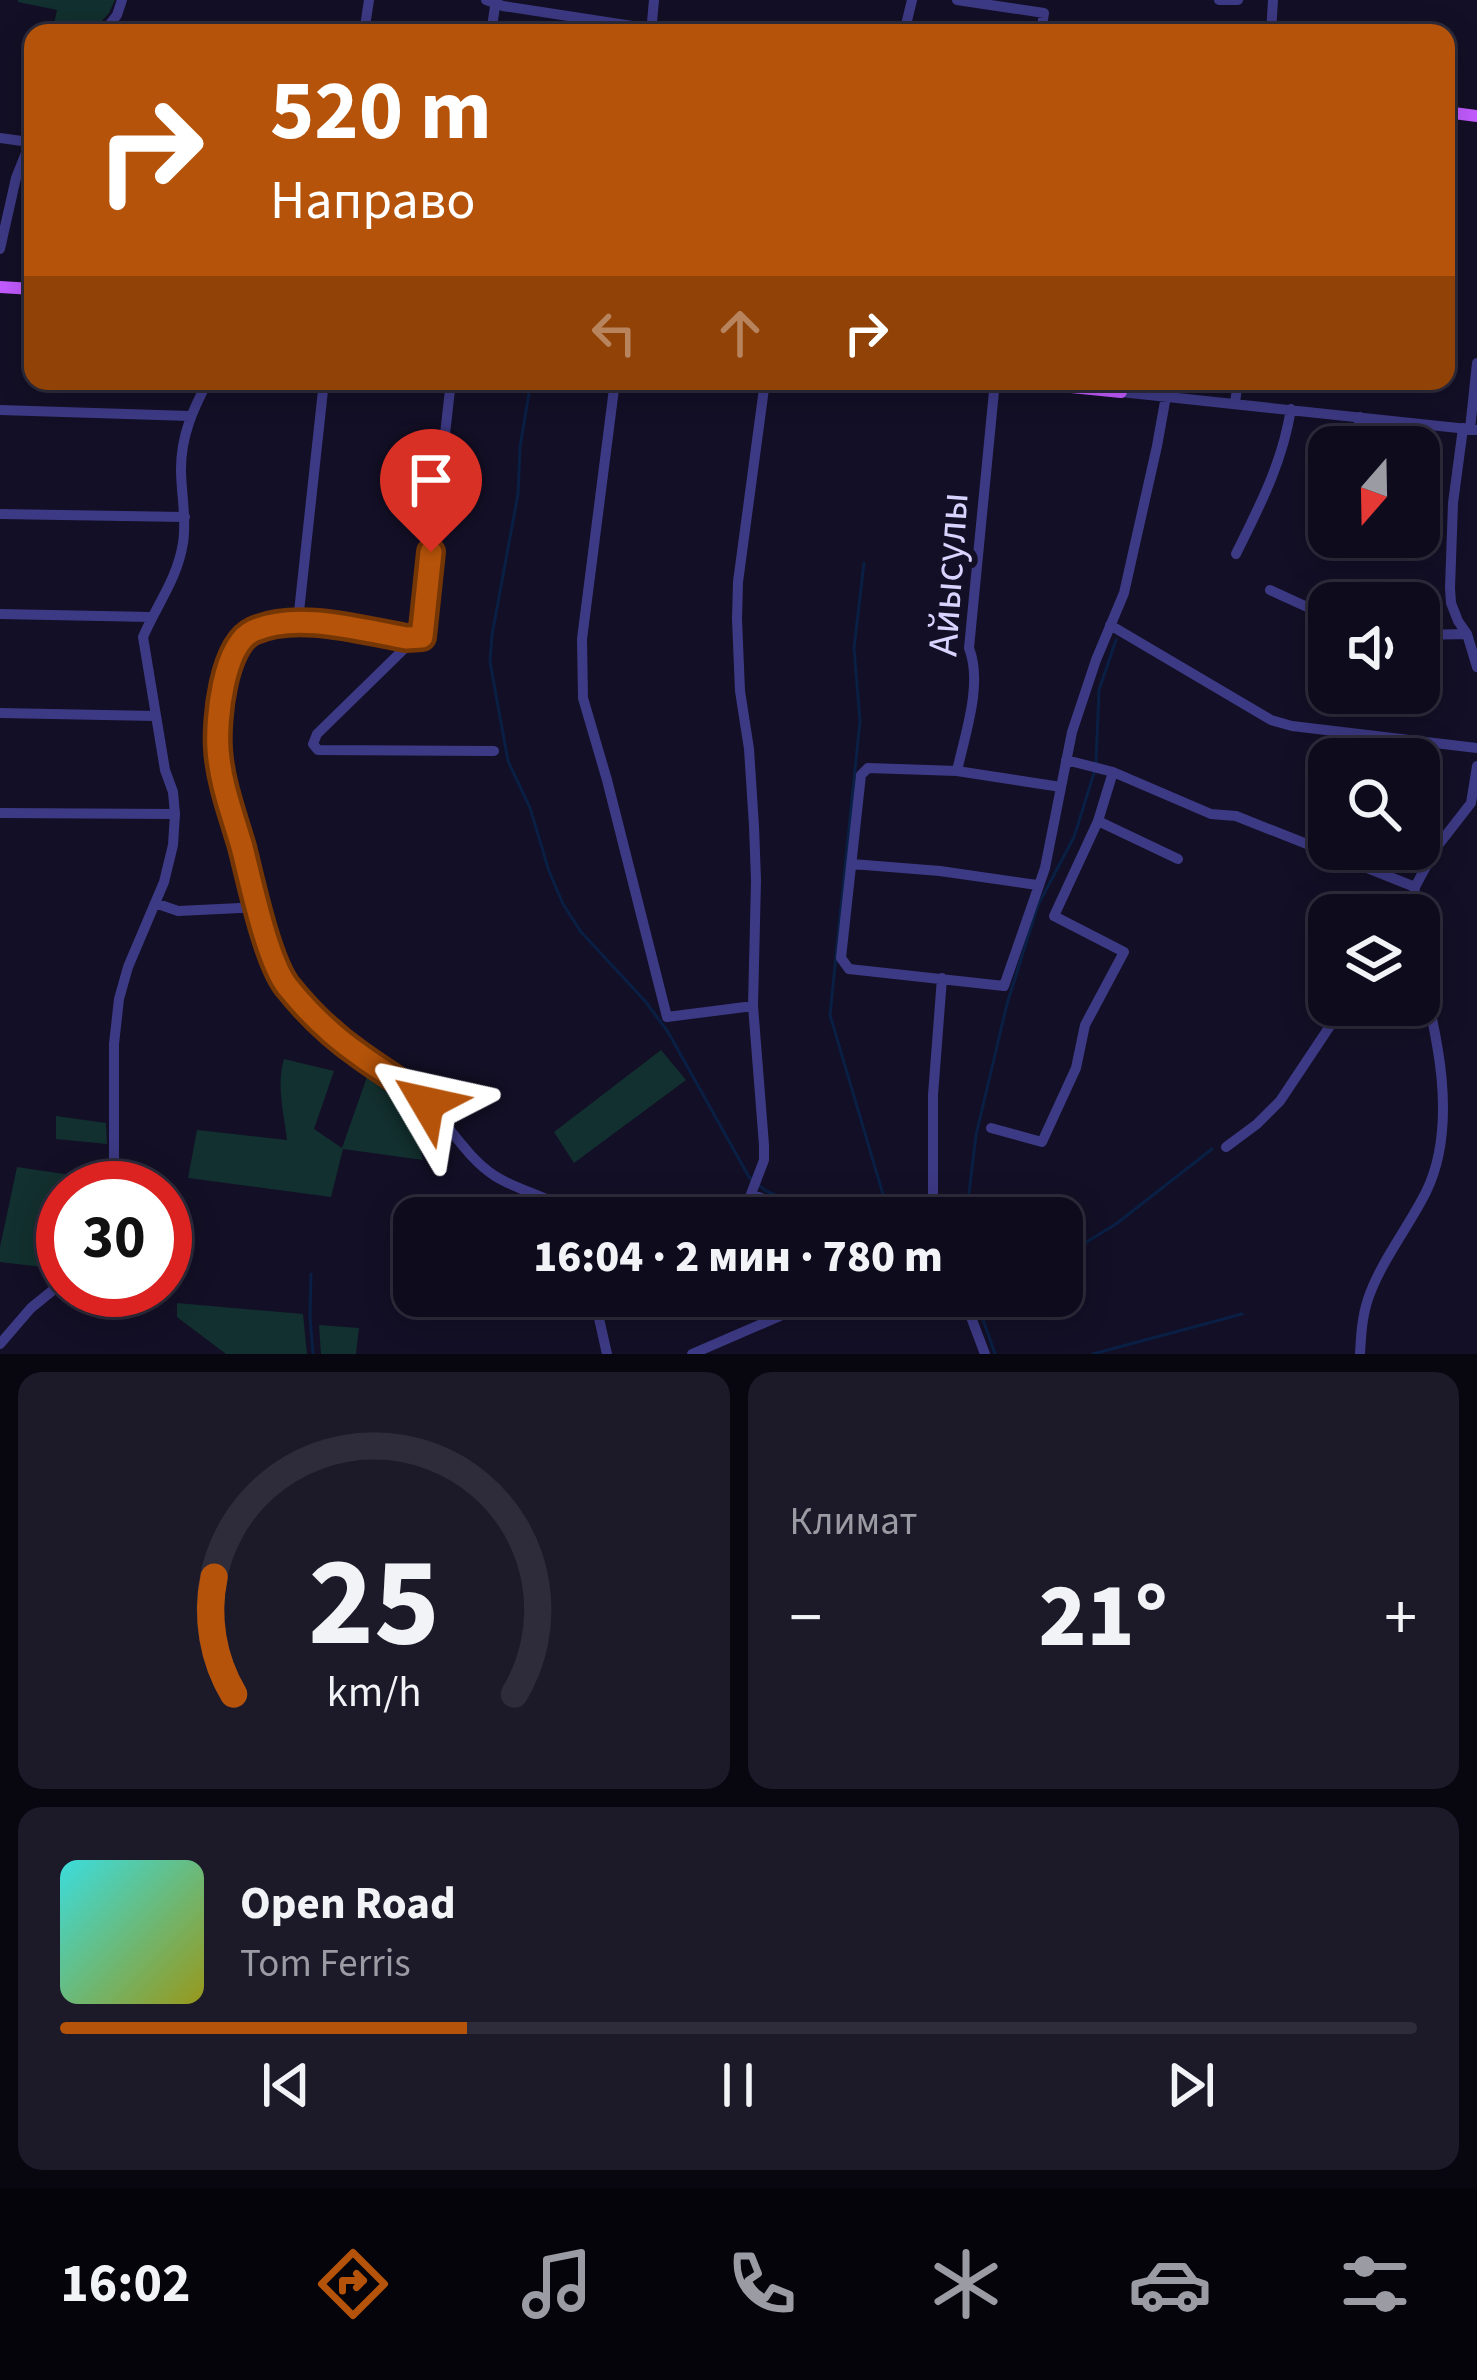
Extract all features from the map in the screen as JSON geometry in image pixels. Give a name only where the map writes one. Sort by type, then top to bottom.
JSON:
[{"type":"street","points":[[957,0],[1044,13],[1042,24]]},
{"type":"street","points":[[1219,0],[1238,0]]},
{"type":"street","points":[[492,1],[610,24]]},
{"type":"street","points":[[0,249],[24,157]]},
{"type":"street","points":[[1477,363],[1470,429],[1453,503],[1450,588],[1477,668]]},
{"type":"street","points":[[114,1161],[114,1044],[119,999],[164,882],[176,814],[142,637],[177,570],[185,518],[181,467],[190,416],[203,390]]},
{"type":"street","points":[[298,621],[323,390]]},
{"type":"street","points":[[450,390],[422,637],[298,621],[254,631],[232,656],[221,699],[218,752],[276,966],[285,983],[358,1054],[408,1086],[492,1175],[545,1197]]},
{"type":"street","points":[[614,390],[582,639],[583,698],[667,1017],[753,1006]]},
{"type":"street","points":[[750,1197],[764,1160],[764,1145],[753,1006],[754,826],[737,619],[765,390]]},
{"type":"street","name":"Айысулы","points":[[957,771],[975,662],[969,648],[994,390]]},
{"type":"street","points":[[1140,390],[1470,429]]},
{"type":"street","points":[[1235,403],[1237,390]]},
{"type":"street","points":[[1061,787],[957,771],[868,768],[861,775],[841,958],[849,969],[1004,986],[1045,868],[1072,732],[1124,592],[1166,396]]},
{"type":"street","points":[[1236,554],[1277,470],[1291,409]]},
{"type":"street","points":[[0,410],[190,416]]},
{"type":"street","points":[[1359,426],[1360,417]]},
{"type":"street","points":[[0,514],[185,518]]},
{"type":"street","points":[[1270,590],[1308,607]]},
{"type":"street","points":[[0,614],[152,617]]},
{"type":"street","points":[[1110,625],[1271,720],[1477,748]]},
{"type":"street","points":[[1440,635],[1467,634]]},
{"type":"street","points":[[406,638],[404,649],[317,734],[313,744],[318,750],[494,751]]},
{"type":"street","points":[[0,713],[156,716]]},
{"type":"street","points":[[1066,760],[1113,772],[1211,814],[1236,816],[1415,887]]},
{"type":"street","points":[[1414,894],[1436,848],[1471,802],[1477,766]]},
{"type":"street","points":[[991,1128],[1042,1142],[1076,1068],[1085,1025],[1124,952],[1054,916],[1098,821],[1113,772]]},
{"type":"street","points":[[0,813],[176,814]]},
{"type":"street","points":[[1098,821],[1178,860]]},
{"type":"street","points":[[852,863],[1037,885]]},
{"type":"street","points":[[155,903],[178,911],[259,907]]},
{"type":"street","points":[[933,1197],[933,1095],[942,978]]},
{"type":"street","points":[[1226,1147],[1280,1101],[1330,1026]]},
{"type":"street","points":[[1360,1354],[1368,1301],[1427,1190],[1440,1147],[1442,1088],[1432,1026]]},
{"type":"street","points":[[751,1194],[758,1197]]},
{"type":"street","points":[[0,1344],[36,1304]]},
{"type":"street","points":[[599,1317],[607,1354]]},
{"type":"street","points":[[692,1354],[777,1317]]},
{"type":"street","points":[[971,1317],[985,1354]]},
{"type":"green space","points":[[115,0],[99,24],[54,24],[57,10],[18,2]]},
{"type":"green space","points":[[661,1050],[686,1080],[574,1163],[554,1132]]},
{"type":"green space","points":[[284,1059],[334,1071],[314,1129],[342,1148],[368,1074],[412,1118],[423,1160],[343,1149],[331,1197],[192,1179],[197,1130],[287,1140]]},
{"type":"green space","points":[[56,1116],[106,1123],[107,1144],[56,1139]]},
{"type":"green space","points":[[17,1167],[36,1170],[36,1266],[0,1262]]},
{"type":"green space","points":[[192,1304],[303,1314],[307,1354],[226,1354],[177,1317],[192,1317]]},
{"type":"green space","points":[[319,1325],[359,1328],[356,1354],[321,1354]]},
{"type":"waterway","points":[[530,390],[490,662],[508,761],[530,808],[563,904],[581,932],[668,1032],[749,1177],[780,1197]]},
{"type":"waterway","points":[[864,563],[854,648],[860,721],[830,1015],[884,1197]]},
{"type":"waterway","points":[[1096,763],[1099,690],[1116,640]]},
{"type":"waterway","points":[[969,1197],[976,1135],[1007,1004],[1038,905],[1074,837],[1094,773]]},
{"type":"waterway","points":[[1083,1244],[1212,1149]]},
{"type":"waterway","points":[[311,1274],[313,1354]]},
{"type":"waterway","points":[[1093,1354],[1242,1314]]},
{"type":"waterway","points":[[982,1317],[995,1354]]},
{"type":"route","points":[[427,1103],[358,1054],[285,983],[270,947],[224,782],[218,720],[232,656],[254,631],[298,621],[422,637],[431,552]]}]
